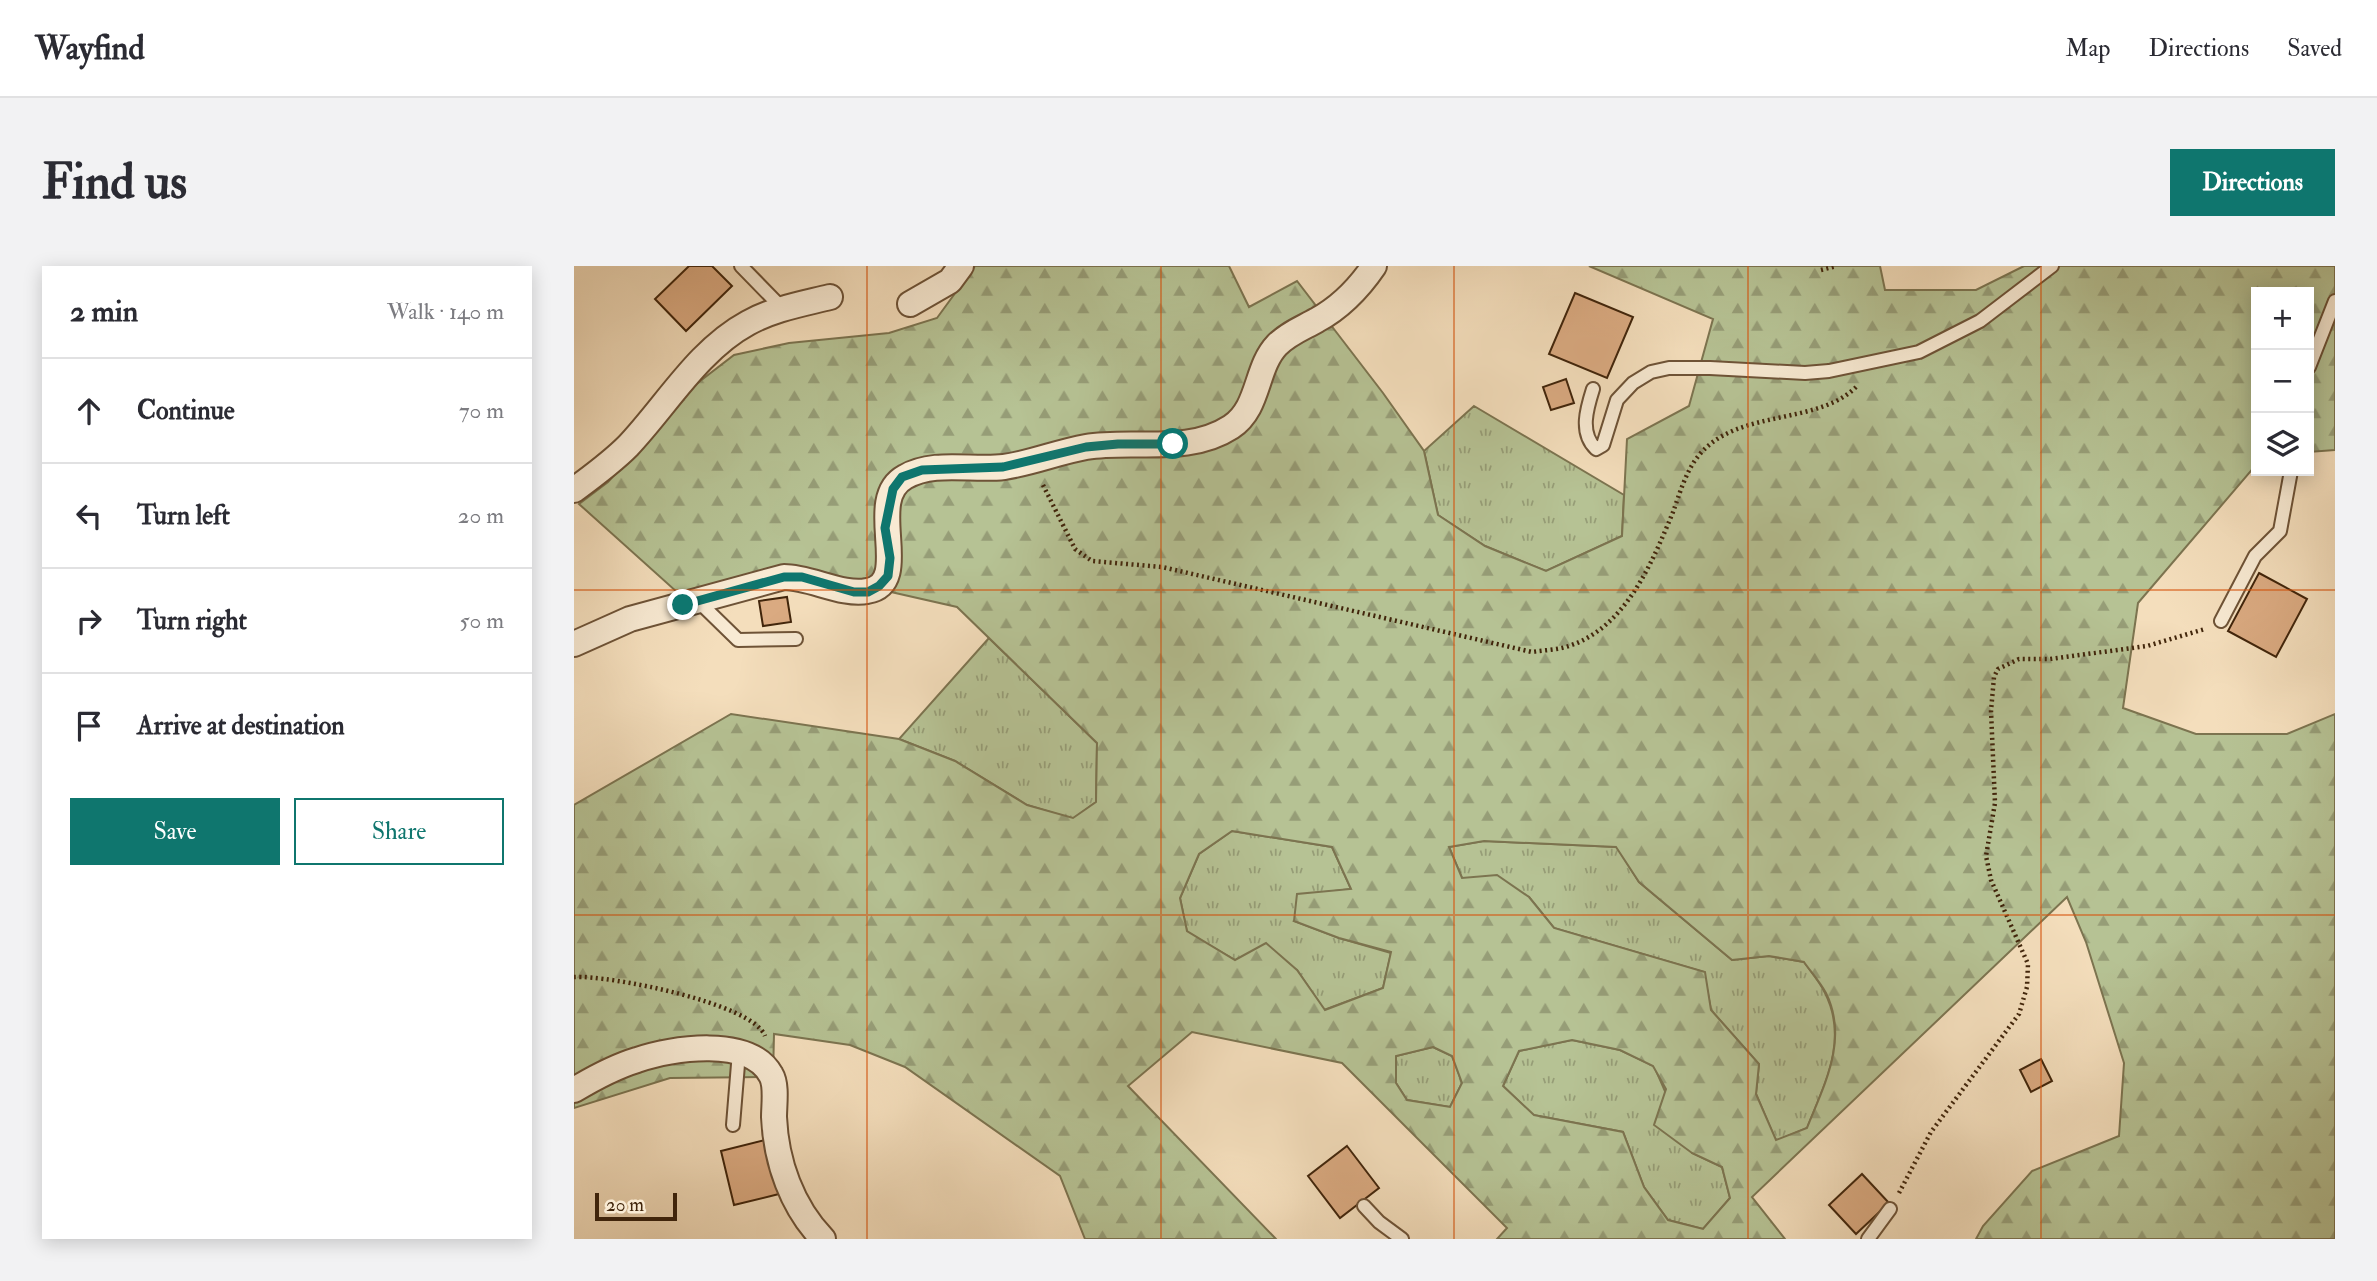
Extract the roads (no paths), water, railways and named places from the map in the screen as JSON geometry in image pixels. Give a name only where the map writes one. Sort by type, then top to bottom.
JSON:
[{"type":"street","points":[[909,304],[950,281],[961,266]]},
{"type":"street","points":[[574,644],[629,619],[784,577],[802,577],[854,592],[868,592],[879,586],[888,576],[890,558],[885,528],[893,489],[902,477],[922,470],[1003,467],[1086,447],[1118,444],[1149,446],[1192,441],[1231,427],[1243,416],[1275,346],[1294,331],[1337,308],[1374,266]]},
{"type":"street","points":[[574,490],[604,469],[629,445],[717,345],[747,323],[782,308],[830,297]]},
{"type":"street","points":[[574,1090],[606,1072],[662,1054],[707,1048],[750,1056],[773,1077],[780,1161],[794,1200],[823,1239]]},
{"type":"lane","points":[[741,266],[782,308]]},
{"type":"lane","points":[[1593,389],[1585,422],[1592,446],[1596,449],[1603,445],[1617,400],[1633,383],[1651,372],[1669,368],[1710,368],[1805,373],[1829,371],[1919,352],[1980,321],[2052,266]]},
{"type":"lane","points":[[2314,354],[2335,301]]},
{"type":"lane","points":[[2221,621],[2255,556],[2280,531],[2290,476]]},
{"type":"lane","points":[[698,601],[738,640],[796,639]]},
{"type":"lane","points":[[733,1125],[750,1056]]},
{"type":"lane","points":[[1364,1206],[1379,1222],[1402,1239]]},
{"type":"lane","points":[[1868,1239],[1890,1209]]}]
